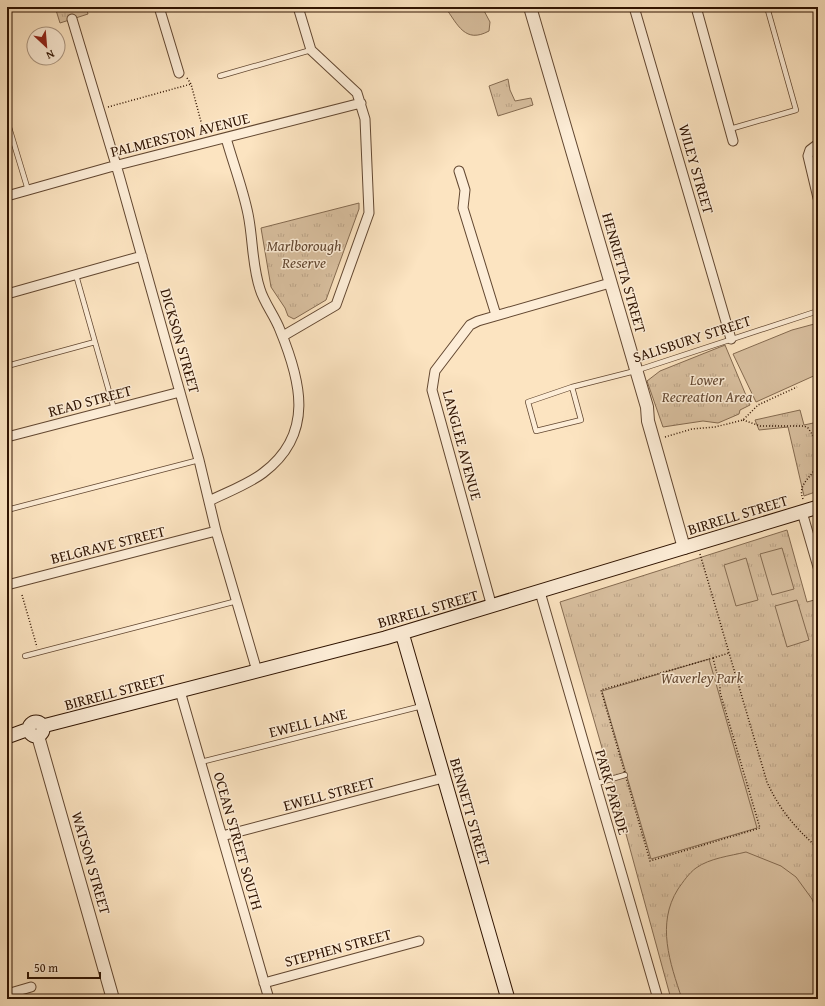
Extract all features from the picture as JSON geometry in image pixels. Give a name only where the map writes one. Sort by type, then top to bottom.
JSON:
[{"type":"main road","name":"BIRRELL STREET","points":[[7,737],[37,731],[180,691],[402,633],[684,548],[803,506],[818,507]]},
{"type":"main road","name":"BENNETT STREET","points":[[402,633],[508,999]]},
{"type":"street","points":[[159,7],[179,73]]},
{"type":"street","points":[[283,336],[332,309],[336,305],[369,212],[365,119],[361,103],[357,93],[311,50],[298,7]]},
{"type":"street","name":"HENRIETTA STREET","points":[[530,7],[635,371],[647,407],[648,421],[684,548]]},
{"type":"street","name":"WILEY STREET","points":[[634,7],[731,339]]},
{"type":"street","points":[[696,7],[733,140]]},
{"type":"street","name":"DICKSON STREET","points":[[72,20],[142,256],[199,460],[216,531],[257,671]]},
{"type":"street","name":"PALMERSTON AVENUE","points":[[7,196],[115,165],[361,103]]},
{"type":"street","points":[[209,501],[263,473],[277,459],[292,437],[298,416],[299,389],[275,315],[260,291],[248,213],[226,138]]},
{"type":"street","points":[[818,144],[810,150],[808,156],[818,198]]},
{"type":"street","points":[[459,171],[465,190],[463,208],[496,315]]},
{"type":"street","points":[[7,294],[142,256]]},
{"type":"street","name":"LANGLEE AVENUE","points":[[492,607],[432,390],[436,371],[470,325],[496,315],[610,283]]},
{"type":"street","name":"READ STREET","points":[[7,437],[180,392]]},
{"type":"street","points":[[803,506],[818,567]]},
{"type":"street","name":"BELGRAVE STREET","points":[[7,585],[216,531]]},
{"type":"street","name":"PARK PARADE","points":[[540,592],[594,784],[658,999]]},
{"type":"street","name":"OCEAN STREET SOUTH","points":[[180,691],[269,999]]},
{"type":"street","name":"WATSON STREET","points":[[37,731],[113,999]]},
{"type":"street","name":"EWELL STREET","points":[[222,836],[444,778]]},
{"type":"street","name":"STEPHEN STREET","points":[[264,983],[419,942]]},
{"type":"street","points":[[7,994],[31,987]]},
{"type":"lane","points":[[730,129],[796,110],[767,7]]},
{"type":"lane","points":[[220,76],[311,50]]},
{"type":"lane","points":[[8,124],[28,190]]},
{"type":"lane","points":[[76,275],[114,409]]},
{"type":"lane","name":"SALISBURY STREET","points":[[572,387],[581,420],[536,431],[528,402],[572,387],[635,371],[818,311]]},
{"type":"lane","points":[[7,366],[95,342]]},
{"type":"lane","points":[[7,510],[199,460]]},
{"type":"lane","points":[[25,656],[237,601]]},
{"type":"lane","name":"EWELL LANE","points":[[201,762],[422,706]]},
{"type":"lane","points":[[594,784],[625,775]]},
{"type":"path","points":[[179,73],[190,80],[207,143]]},
{"type":"path","points":[[98,110],[191,84]]},
{"type":"path","points":[[654,442],[692,429],[715,427],[743,420],[758,405],[797,387]]},
{"type":"path","points":[[743,420],[760,426],[804,426],[808,428],[818,443]]},
{"type":"path","points":[[803,506],[800,492],[804,483],[818,462]]},
{"type":"path","points":[[700,554],[767,782],[775,800],[796,829],[818,848]]},
{"type":"path","points":[[22,595],[38,652]]},
{"type":"path","points":[[814,603],[818,619]]},
{"type":"path","points":[[712,658],[720,686],[720,692],[760,828],[650,861],[601,690],[729,653]]},
{"type":"green space","points":[[55,7],[86,7],[88,14],[60,23]]},
{"type":"green space","points":[[445,7],[482,7],[490,22],[489,31],[474,35],[468,34],[458,26]]},
{"type":"green space","points":[[508,79],[510,90],[515,101],[531,98],[533,105],[498,116],[489,86]]},
{"type":"green space","name":"Marlborough Reserve","points":[[359,203],[359,209],[326,300],[294,319],[288,316],[285,308],[271,287],[261,228]]},
{"type":"green space","points":[[818,323],[818,374],[756,402],[733,354],[792,330]]},
{"type":"green space","name":"Lower Recreation Area","points":[[725,345],[750,405],[740,410],[739,414],[718,423],[703,421],[663,427],[647,381],[660,371]]},
{"type":"green space","points":[[800,410],[804,425],[818,422],[818,491],[804,496],[788,427],[759,430],[755,420]]},
{"type":"green space","name":"Waverley Park","points":[[787,530],[807,602],[818,599],[818,999],[671,999],[611,779],[560,602]]},
{"type":"green space","points":[[782,548],[794,589],[772,595],[760,554]]},
{"type":"green space","points":[[746,558],[758,600],[736,606],[724,565]]},
{"type":"green space","points":[[797,600],[809,640],[787,647],[775,606]]},
{"type":"green space","points":[[709,659],[757,828],[651,859],[602,691]]},
{"type":"green space","points":[[746,852],[781,866],[796,877],[812,899],[818,915],[818,999],[682,999],[673,972],[667,944],[666,930],[671,902],[682,883],[696,868],[707,862]]}]
